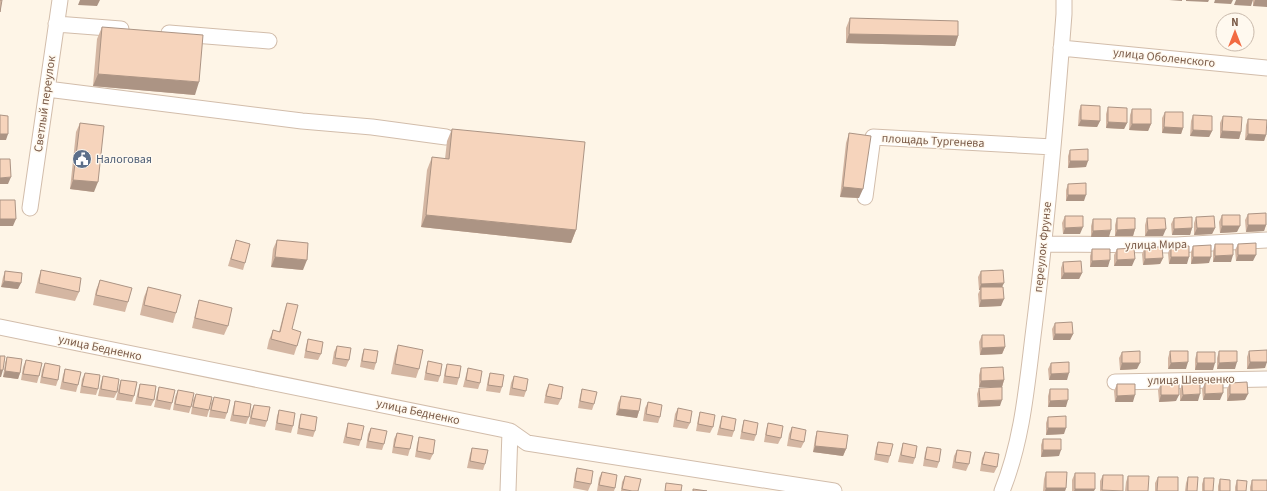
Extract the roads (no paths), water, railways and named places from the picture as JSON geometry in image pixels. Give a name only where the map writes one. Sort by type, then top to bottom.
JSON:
[{"type":"street","name":"Светлый переулок","points":[[30,208],[60,0]]},
{"type":"street","name":"переулок Фрунзе","points":[[1002,491],[1011,469],[1023,417],[1045,244],[1062,48],[1064,0]]},
{"type":"street","points":[[56,24],[135,30]]},
{"type":"street","points":[[159,32],[269,41]]},
{"type":"street","name":"улица Оболенского","points":[[1062,48],[1267,68]]},
{"type":"street","points":[[47,89],[446,137]]},
{"type":"street","name":"площадь Тургенева","points":[[864,197],[873,137],[1053,147]]},
{"type":"street","name":"улица Мира","points":[[1045,244],[1176,245],[1267,240]]},
{"type":"street","name":"улица Бедненко","points":[[0,327],[510,431],[527,444],[834,491]]},
{"type":"street","name":"улица Шевченко","points":[[1115,382],[1267,379]]},
{"type":"street","points":[[508,491],[510,431]]},
{"type":"place","name":"Налоговая","points":[[82,159]]}]
